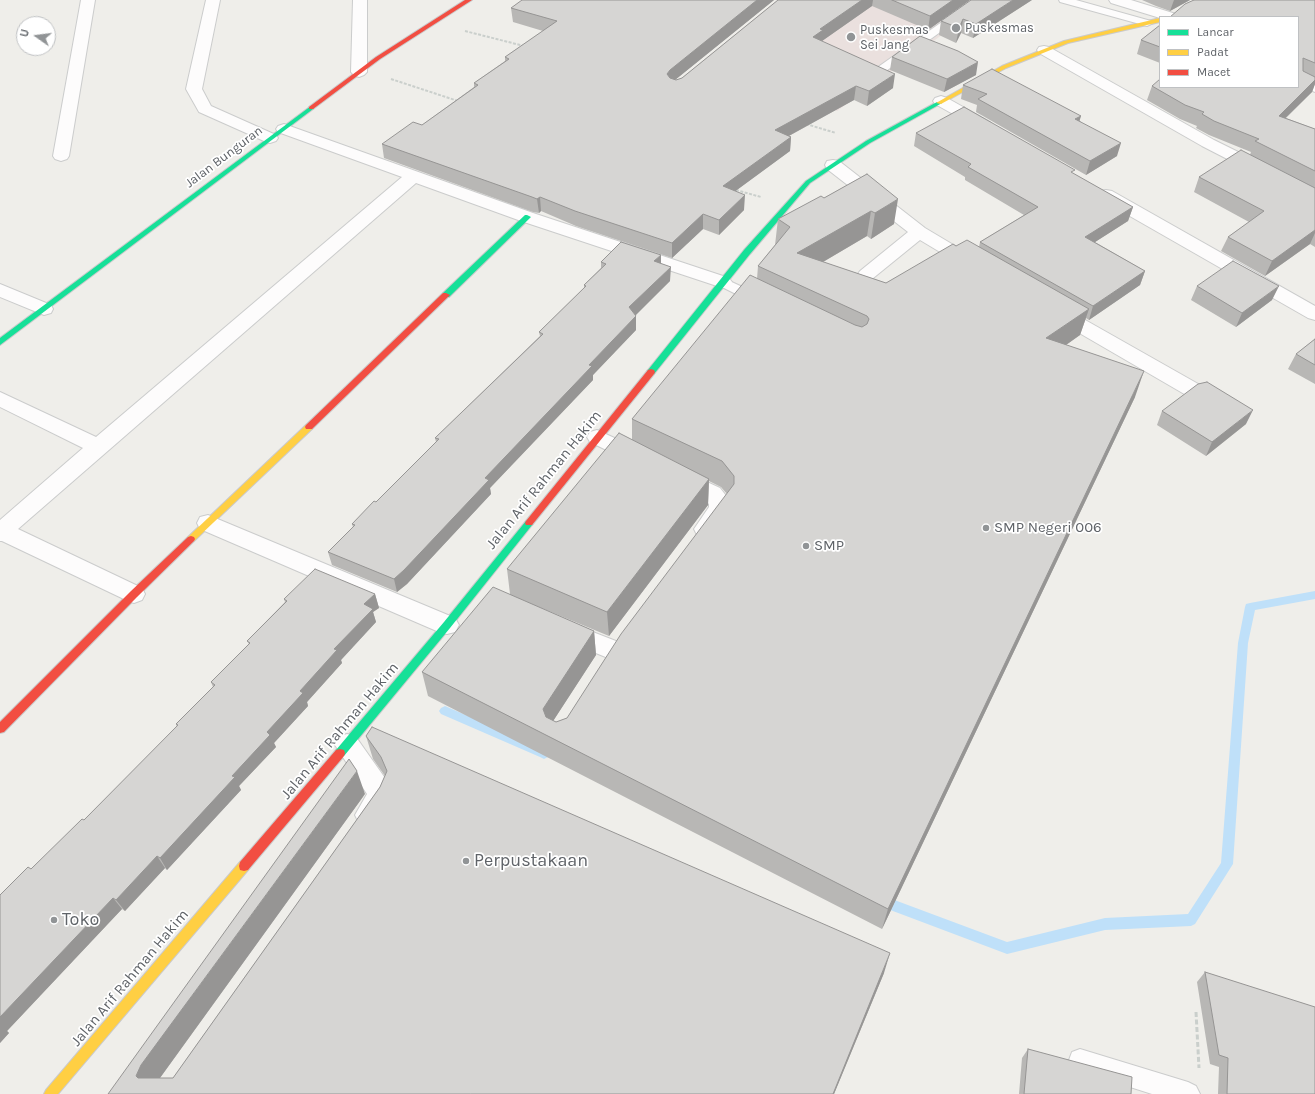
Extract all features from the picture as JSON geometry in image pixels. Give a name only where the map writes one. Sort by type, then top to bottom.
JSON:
[{"type":"main road","name":"Jalan Bunguran","points":[[0,342],[361,70],[432,22],[469,0]]},
{"type":"main road","name":"Jalan Arif Rahman Hakim","points":[[50,1094],[347,745],[447,625],[596,437],[787,205],[808,182],[868,142],[1004,67],[1066,42],[1159,20]]},
{"type":"main road","points":[[0,729],[134,594],[527,217]]},
{"type":"street","points":[[61,156],[88,0]]},
{"type":"street","points":[[213,0],[194,89],[205,109],[414,176],[527,217],[723,282]]},
{"type":"street","points":[[360,0],[361,70]]},
{"type":"street","points":[[1116,0],[1174,16]]},
{"type":"street","points":[[1044,50],[1208,143],[1315,197]]},
{"type":"street","points":[[1299,79],[1315,87]]},
{"type":"street","points":[[941,101],[997,132]]},
{"type":"street","points":[[833,165],[919,232],[987,272]]},
{"type":"street","points":[[134,594],[1,532],[414,176]]},
{"type":"street","points":[[1094,188],[1315,314]]},
{"type":"street","points":[[866,275],[919,232]]},
{"type":"street","points":[[0,290],[44,309]]},
{"type":"street","points":[[1042,303],[1193,390]]},
{"type":"street","points":[[0,399],[98,447]]},
{"type":"street","points":[[596,437],[712,494],[720,502],[720,509],[692,546]]},
{"type":"street","points":[[208,524],[447,625]]},
{"type":"street","points":[[474,590],[496,600]]},
{"type":"street","points":[[547,622],[612,650]]},
{"type":"street","points":[[600,669],[626,632]]},
{"type":"street","points":[[347,745],[380,794],[377,802],[354,834]]},
{"type":"lane","points":[[875,74],[980,0]]},
{"type":"lane","points":[[1064,0],[1147,23]]},
{"type":"lane","points":[[723,282],[772,306]]},
{"type":"lane","points":[[1080,1060],[1188,1094]]},
{"type":"path","points":[[432,22],[526,46]]},
{"type":"path","points":[[361,70],[461,102]]},
{"type":"path","points":[[806,124],[868,142]]},
{"type":"path","points":[[734,189],[787,205]]},
{"type":"path","points":[[1196,1012],[1199,1072]]},
{"type":"shaded area","name":"Puskesmas Sei Jang","points":[[807,0],[990,0],[837,111],[722,74]]},
{"type":"building","points":[[522,0],[757,0],[670,70],[667,74],[670,78],[676,80],[682,78],[778,0],[862,0],[820,29],[823,30],[813,37],[895,74],[869,91],[856,86],[775,130],[791,137],[723,186],[745,195],[719,220],[703,214],[672,243],[575,211],[540,197],[537,199],[382,144],[413,122],[422,125],[478,85],[474,83],[509,59],[505,57],[557,21],[511,8]]},
{"type":"building","points":[[892,0],[953,0],[930,16]]},
{"type":"building","points":[[971,0],[1013,0],[976,24],[963,19],[959,28],[941,21]]},
{"type":"building","points":[[1194,0],[1315,0],[1315,63],[1303,58],[1303,71],[1315,77],[1315,80],[1279,116],[1315,129],[1315,171],[1255,141],[1259,139],[1214,121],[1202,114],[1204,112],[1185,105],[1152,86],[1159,80],[1159,88],[1299,88],[1299,16],[1171,16],[1185,4]]},
{"type":"building","points":[[1159,26],[1159,47],[1141,40]]},
{"type":"building","points":[[920,36],[958,51],[978,62],[947,79],[892,57]]},
{"type":"building","points":[[992,69],[1081,116],[1075,119],[1121,143],[1090,161],[978,99],[987,94],[963,85]]},
{"type":"building","points":[[964,107],[1075,170],[1071,172],[1133,207],[1085,237],[1145,271],[1093,306],[980,242],[1038,207],[968,167],[971,164],[916,133]]},
{"type":"building","points":[[1241,150],[1315,188],[1315,230],[1272,261],[1228,237],[1264,211],[1199,177]]},
{"type":"building","name":"SMP","points":[[867,174],[898,199],[875,213],[871,211],[797,253],[886,283],[953,244],[956,246],[967,240],[1089,309],[1046,338],[1144,371],[888,909],[422,672],[493,587],[594,631],[543,709],[546,717],[556,722],[567,718],[621,634],[734,484],[734,476],[722,461],[632,419],[750,275],[855,325],[862,327],[867,324],[869,319],[867,316],[758,266],[790,227],[778,219],[821,196],[824,198]]},
{"type":"building","points":[[621,242],[661,255],[654,261],[671,267],[629,307],[636,316],[589,365],[592,366],[485,478],[489,480],[404,570],[394,579],[328,552],[355,525],[352,524],[374,501],[376,502],[439,439],[435,438],[543,334],[539,332],[586,286],[584,285],[606,264],[601,262]]},
{"type":"building","points":[[1233,261],[1279,286],[1242,313],[1197,286]]},
{"type":"building","points":[[1315,339],[1315,365],[1296,354]]},
{"type":"building","points":[[1207,382],[1253,410],[1212,442],[1162,411],[1198,384]]},
{"type":"building","points":[[619,433],[709,479],[607,612],[507,569]]},
{"type":"building","points":[[315,569],[375,594],[364,604],[373,609],[334,649],[337,650],[300,691],[303,693],[267,732],[270,735],[232,776],[235,777],[160,858],[157,856],[116,900],[113,898],[0,1017],[0,895],[28,867],[31,869],[82,819],[84,820],[178,725],[176,724],[215,685],[211,682],[250,643],[247,641],[287,601],[284,599]]},
{"type":"building","name":"Perpustakaan","points":[[372,727],[890,953],[833,1094],[108,1094],[349,759],[357,771],[141,1065],[136,1076],[138,1078],[173,1078],[380,787],[387,771],[381,757],[366,736]]},
{"type":"building","points":[[1205,972],[1315,1007],[1315,1094],[1227,1094],[1228,1058],[1219,1055]]},
{"type":"building","points":[[1028,1049],[1132,1077],[1131,1094],[1024,1094]]},
{"type":"waterway","points":[[881,901],[1007,948],[1105,924],[1191,920],[1227,864],[1243,643],[1250,607],[1315,595]]},
{"type":"waterway","points":[[445,711],[544,754]]},
{"type":"traffic: fast","points":[[651,372],[747,252],[808,182],[868,142],[939,103]]},
{"type":"traffic: fast","points":[[0,342],[311,108]]},
{"type":"traffic: fast","points":[[446,295],[527,217]]},
{"type":"traffic: fast","points":[[340,753],[447,625],[529,523]]},
{"type":"traffic: slow","points":[[939,103],[1004,67],[1066,42],[1159,20]]},
{"type":"traffic: slow","points":[[191,539],[309,427]]},
{"type":"traffic: slow","points":[[50,1094],[244,866]]},
{"type":"traffic: jam","points":[[311,108],[378,58],[469,0]]},
{"type":"traffic: jam","points":[[309,427],[446,295]]},
{"type":"traffic: jam","points":[[529,523],[651,372]]},
{"type":"traffic: jam","points":[[0,729],[134,594],[191,539]]},
{"type":"traffic: jam","points":[[244,866],[340,753]]},
{"type":"place","name":"Puskesmas","points":[[956,28]]},
{"type":"place","name":"Puskesmas Sei Jang","points":[[851,37]]},
{"type":"place","name":"SMP Negeri 006","points":[[986,528]]},
{"type":"place","name":"SMP","points":[[806,546]]},
{"type":"place","name":"Perpustakaan","points":[[466,861]]},
{"type":"place","name":"Toko","points":[[54,920]]}]
